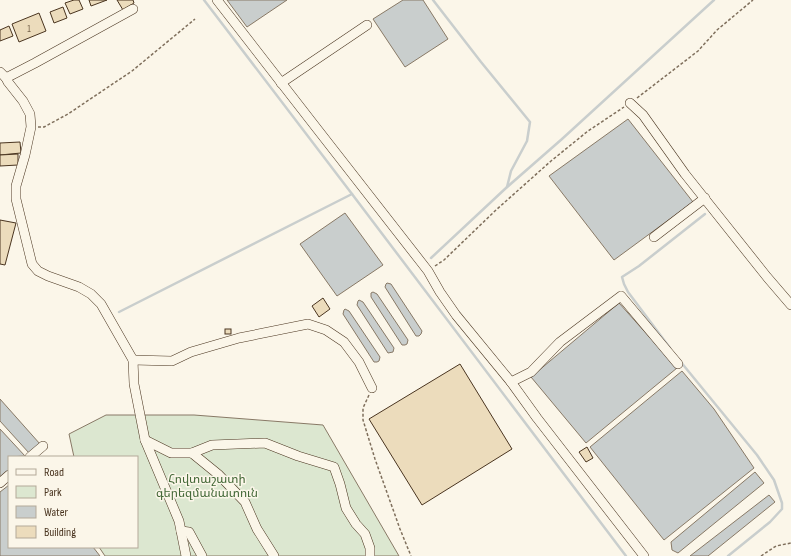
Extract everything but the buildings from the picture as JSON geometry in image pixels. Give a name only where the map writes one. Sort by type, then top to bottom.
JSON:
[{"type":"street","points":[[217,0],[428,271],[456,315],[511,382],[567,458],[644,556]]},
{"type":"street","points":[[133,9],[35,63],[3,75],[23,100],[30,114],[31,127],[16,186],[16,199],[32,264],[38,271],[79,287],[91,294],[101,304],[133,360],[134,384],[145,440],[179,521],[186,556]]},
{"type":"street","points":[[282,83],[367,25]]},
{"type":"street","points":[[630,103],[643,115],[685,174],[791,305]]},
{"type":"street","points":[[654,237],[705,198]]},
{"type":"street","points":[[511,382],[531,372],[560,342],[621,296],[678,364]]},
{"type":"street","points":[[133,360],[172,361],[191,352],[239,338],[308,324],[326,330],[344,342],[359,362],[372,388]]},
{"type":"street","points":[[145,440],[171,453],[192,453],[212,445],[265,442],[298,456],[334,467],[346,508],[356,524],[365,534],[370,548],[370,556]]},
{"type":"street","points":[[31,456],[43,446]]},
{"type":"street","points":[[192,453],[219,475],[245,502],[257,530],[274,556]]},
{"type":"street","points":[[0,483],[8,476]]},
{"type":"street","points":[[181,531],[189,532],[202,556]]},
{"type":"path","points":[[428,271],[444,260],[496,210],[551,161],[588,131],[630,103],[698,51],[717,30],[753,0]]},
{"type":"path","points":[[31,127],[44,126],[68,114],[132,72],[195,19]]},
{"type":"path","points":[[372,388],[363,408],[363,420],[375,459],[411,556]]},
{"type":"path","points":[[761,556],[776,546],[791,543]]},
{"type":"green space","name":"Հովտաշատի գերեզմանատուն","points":[[106,415],[194,415],[323,425],[399,556],[105,556],[100,548],[138,548],[138,456],[74,456],[69,434]]},
{"type":"water","points":[[227,0],[287,0],[247,27]]},
{"type":"water","points":[[403,0],[423,0],[448,39],[405,67],[373,19]]},
{"type":"water","points":[[628,119],[693,202],[614,260],[549,176]]},
{"type":"water","points":[[345,213],[383,265],[337,296],[300,244]]},
{"type":"water","points":[[387,283],[391,284],[422,331],[419,336],[416,336],[385,287]]},
{"type":"water","points":[[373,292],[377,294],[408,340],[407,344],[402,345],[371,297],[371,293]]},
{"type":"water","points":[[359,300],[363,302],[394,348],[393,352],[388,353],[357,305]]},
{"type":"water","points":[[619,303],[677,368],[586,443],[531,377]]},
{"type":"water","points":[[345,309],[349,311],[380,357],[379,361],[374,362],[343,314]]},
{"type":"water","points":[[682,371],[714,409],[754,468],[664,540],[590,447]]},
{"type":"water","points":[[0,399],[40,444],[29,453],[0,421]]},
{"type":"water","points":[[0,429],[25,456],[8,456],[8,471],[0,478]]},
{"type":"water","points":[[755,472],[764,483],[678,553],[672,550],[671,542]]},
{"type":"water","points":[[8,486],[8,548],[94,548],[100,556],[0,556],[0,492]]},
{"type":"water","points":[[769,495],[775,502],[708,556],[690,556]]},
{"type":"waterway","points":[[204,0],[626,556]]},
{"type":"waterway","points":[[433,0],[530,122],[527,141],[511,171],[507,187]]},
{"type":"waterway","points":[[431,258],[506,188],[714,0]]},
{"type":"waterway","points":[[119,312],[352,194]]},
{"type":"waterway","points":[[670,348],[628,292],[622,277],[639,266],[705,214]]},
{"type":"waterway","points":[[680,361],[757,455],[774,480],[782,503],[782,509],[770,522],[728,556]]}]
